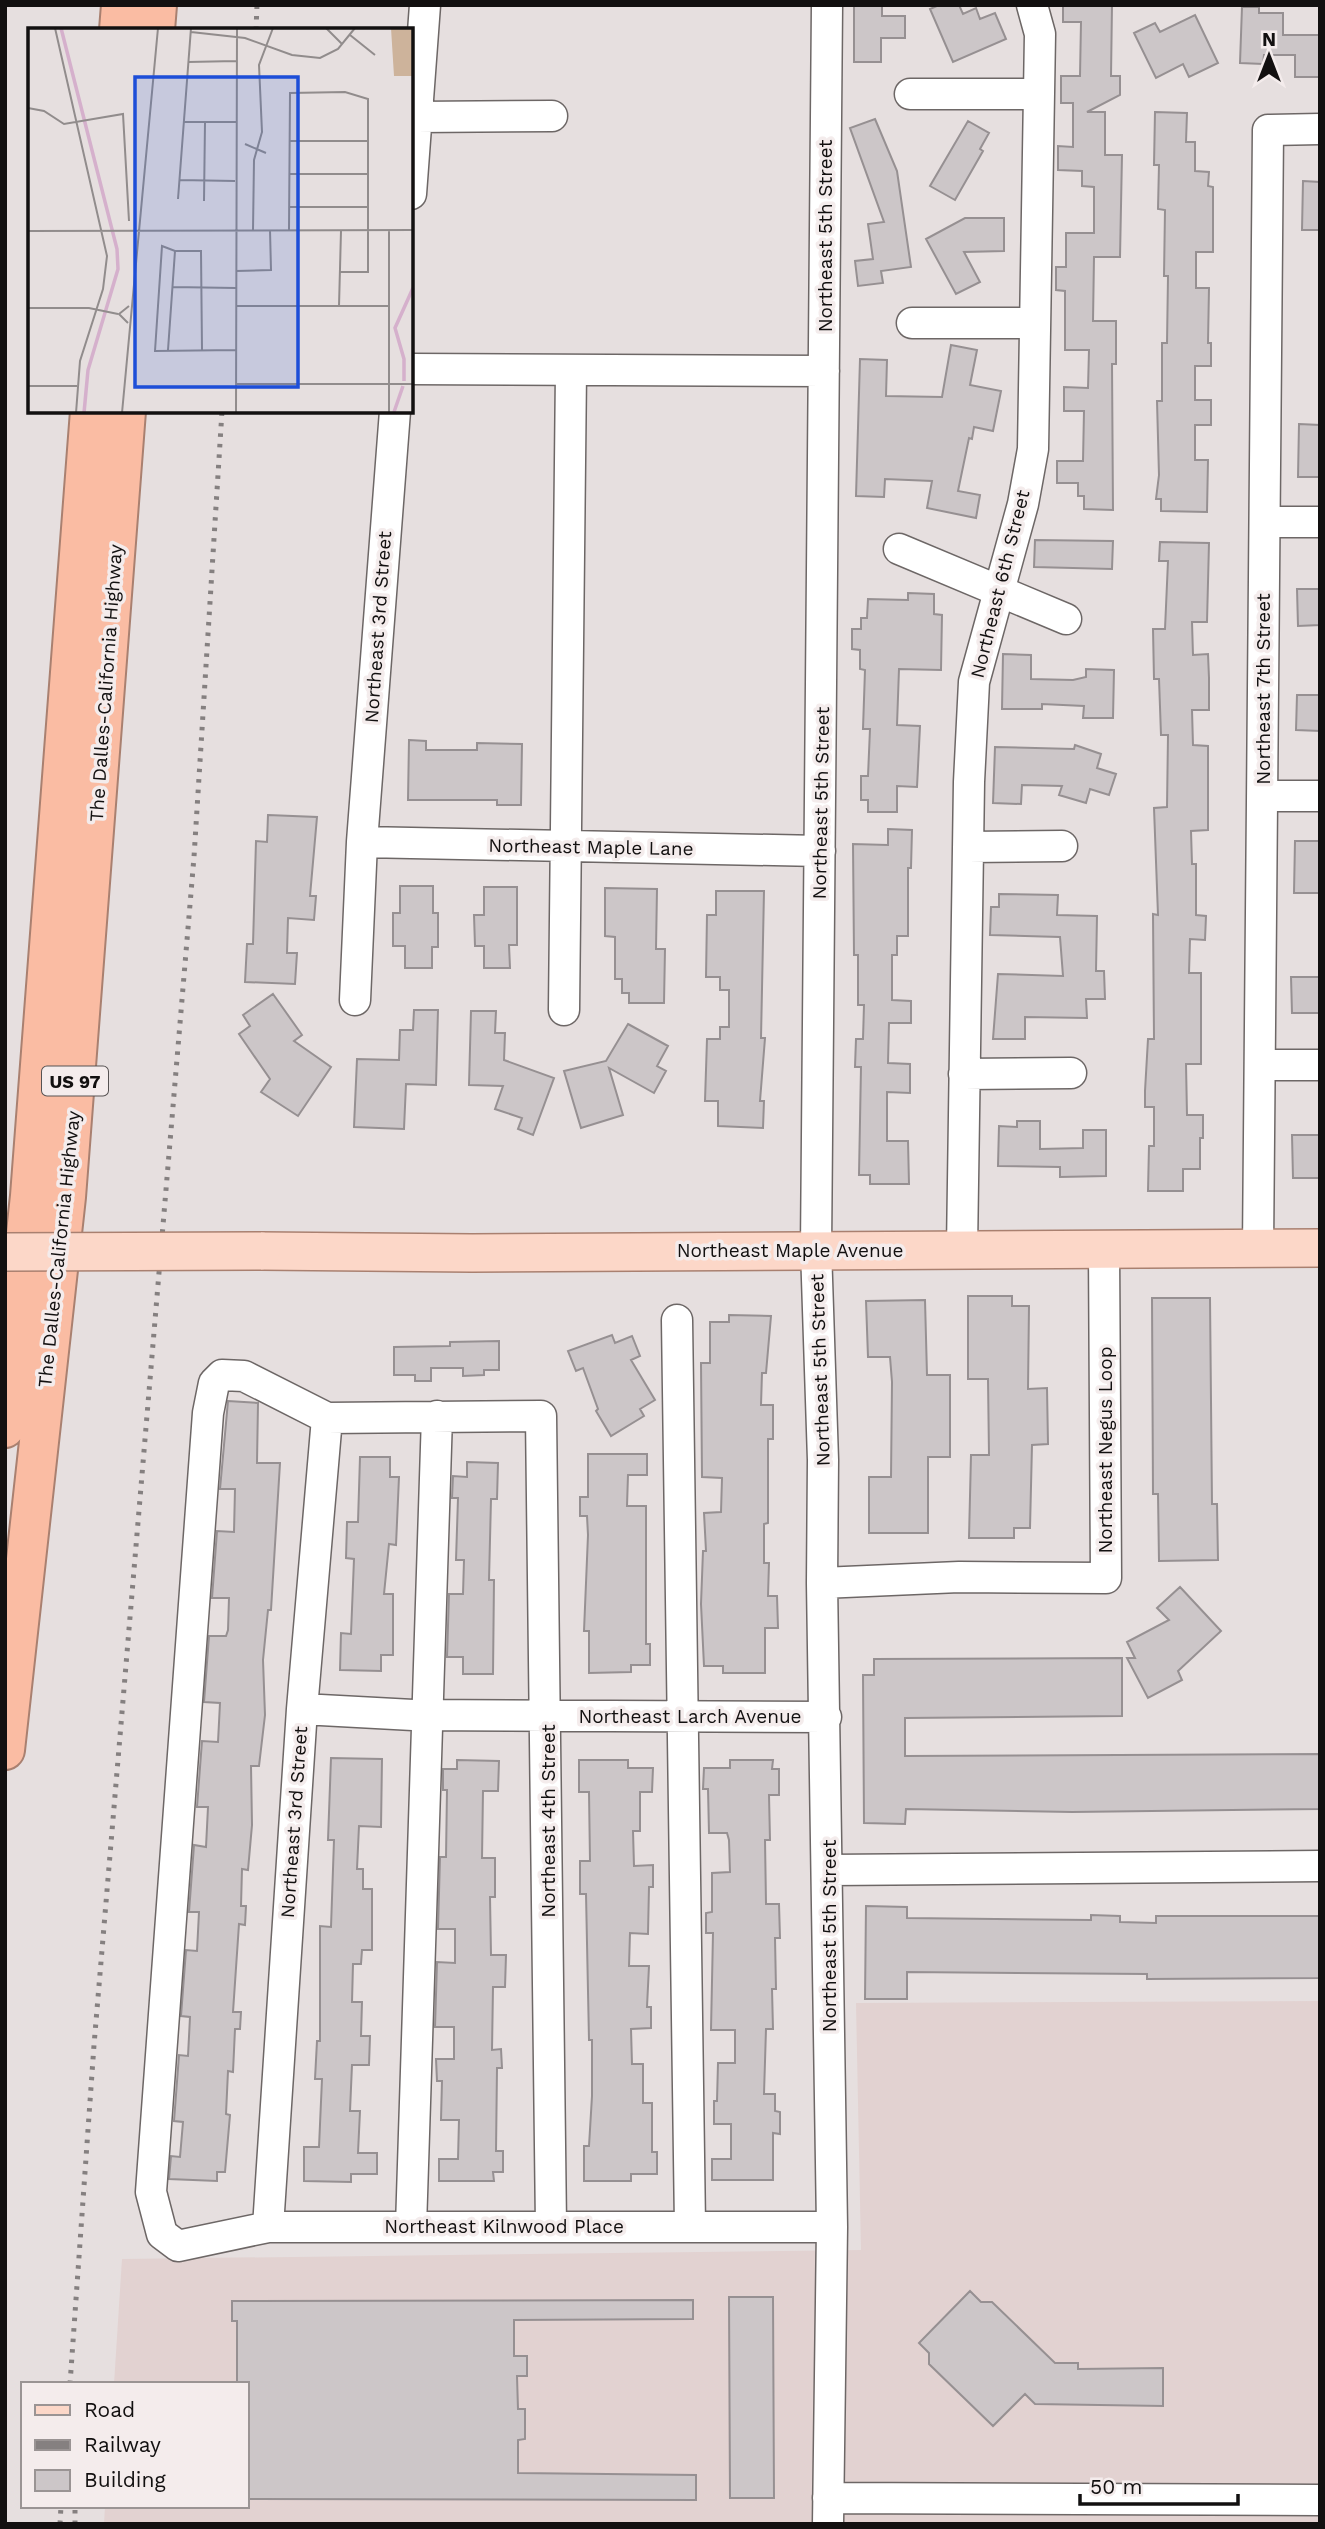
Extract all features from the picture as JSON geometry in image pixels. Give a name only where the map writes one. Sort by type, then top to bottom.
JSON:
[{"type":"highway","points":[[119,28],[121,5]]},
{"type":"highway","points":[[155,28],[157,5]]},
{"type":"highway","name":"The Dalles-California Highway","points":[[5,1428],[30,1196],[90,413]]},
{"type":"highway","name":"The Dalles-California Highway","points":[[5,1750],[66,1198],[126,413]]},
{"type":"main road","name":"Northeast Maple Avenue","points":[[5,1252],[472,1253],[1320,1248]]},
{"type":"street","points":[[413,168],[425,5]]},
{"type":"street","name":"Northeast 5th Street","points":[[827,5],[816,1249],[823,1460],[822,1583],[829,1870],[832,2227],[828,2511]]},
{"type":"street","name":"Northeast 6th Street","points":[[962,1249],[968,847],[974,682],[1023,504],[1033,449],[1040,34],[1032,5]]},
{"type":"street","points":[[910,94],[1039,94]]},
{"type":"street","points":[[417,117],[552,116]]},
{"type":"street","name":"Northeast 7th Street","points":[[1258,1249],[1268,130],[1320,130]]},
{"type":"street","points":[[912,323],[1035,323]]},
{"type":"street","points":[[413,369],[824,371]]},
{"type":"street","points":[[564,1010],[571,371]]},
{"type":"street","name":"Northeast 3rd Street","points":[[355,1000],[362,842],[395,413]]},
{"type":"street","points":[[1265,522],[1320,522]]},
{"type":"street","points":[[900,549],[1066,619]]},
{"type":"street","points":[[1262,796],[1320,796]]},
{"type":"street","name":"Northeast Maple Lane","points":[[362,842],[820,851]]},
{"type":"street","points":[[968,847],[1062,846]]},
{"type":"street","points":[[1260,1065],[1320,1065]]},
{"type":"street","points":[[964,1074],[1071,1073]]},
{"type":"street","name":"Northeast Negus Loop","points":[[822,1583],[959,1577],[1106,1578],[1104,1249]]},
{"type":"street","points":[[677,1320],[690,2225]]},
{"type":"street","name":"Northeast Kilnwood Place","points":[[327,1418],[244,1376],[222,1375],[211,1391],[150,2192],[162,2234],[178,2246],[268,2227],[832,2227]]},
{"type":"street","points":[[327,1418],[437,1416],[430,1715],[411,2227]]},
{"type":"street","name":"Northeast 4th Street","points":[[437,1416],[541,1416],[547,1716],[551,2226]]},
{"type":"street","name":"Northeast 3rd Street","points":[[268,2227],[302,1709],[327,1418]]},
{"type":"street","name":"Northeast Larch Avenue","points":[[302,1709],[430,1715],[826,1717]]},
{"type":"street","points":[[829,1870],[1320,1866]]},
{"type":"street","points":[[828,2511],[1320,2500]]},
{"type":"shaded area","points":[[1320,2001],[1320,2524],[104,2524],[105,2508],[248,2508],[248,2382],[114,2382],[122,2259],[861,2250],[856,2003]]},
{"type":"building","points":[[854,5],[882,5],[882,16],[905,16],[905,38],[881,38],[881,62],[854,62]]},
{"type":"building","points":[[939,5],[959,5],[963,14],[976,8],[980,19],[995,13],[1006,39],[953,62],[930,9]]},
{"type":"building","points":[[1063,5],[1112,5],[1111,76],[1120,76],[1120,95],[1087,112],[1105,112],[1105,155],[1122,155],[1120,257],[1094,257],[1093,321],[1116,321],[1116,364],[1112,364],[1113,510],[1084,509],[1084,496],[1078,496],[1078,483],[1057,483],[1057,461],[1083,461],[1084,411],[1064,411],[1064,387],[1088,388],[1089,350],[1065,350],[1065,291],[1056,290],[1056,267],[1066,267],[1066,233],[1094,233],[1094,187],[1082,186],[1082,171],[1058,170],[1058,146],[1073,147],[1073,103],[1061,103],[1061,76],[1080,76],[1081,22],[1063,22]]},
{"type":"building","points":[[1242,7],[1259,7],[1259,13],[1283,13],[1283,35],[1320,35],[1320,77],[1295,77],[1295,55],[1264,55],[1263,64],[1240,63]]},
{"type":"building","points":[[1195,15],[1218,63],[1189,77],[1183,64],[1156,78],[1134,33],[1155,23],[1160,32]]},
{"type":"building","points":[[1155,112],[1187,113],[1186,142],[1195,142],[1195,171],[1209,172],[1208,186],[1213,187],[1213,252],[1196,252],[1196,288],[1209,288],[1208,343],[1211,343],[1211,366],[1195,366],[1195,400],[1211,400],[1211,425],[1195,425],[1195,460],[1208,460],[1207,512],[1161,511],[1161,499],[1156,499],[1159,475],[1157,401],[1162,401],[1162,343],[1167,343],[1168,276],[1164,276],[1165,210],[1158,209],[1159,165],[1154,165]]},
{"type":"building","points":[[875,119],[897,171],[911,267],[881,271],[883,283],[858,286],[855,261],[873,259],[868,224],[884,222],[850,128]]},
{"type":"building","points":[[968,121],[989,133],[980,149],[983,151],[955,200],[930,186]]},
{"type":"building","points":[[1303,181],[1320,182],[1320,230],[1302,230]]},
{"type":"building","points":[[965,218],[1004,218],[1004,251],[964,252],[980,282],[956,294],[926,239]]},
{"type":"building","points":[[951,345],[977,350],[970,385],[1001,391],[993,431],[974,427],[972,439],[969,438],[958,491],[980,495],[976,518],[927,508],[932,481],[885,479],[884,497],[856,496],[860,359],[887,360],[886,396],[942,397]]},
{"type":"building","points":[[1299,424],[1320,425],[1320,477],[1298,477]]},
{"type":"building","points":[[1035,540],[1113,541],[1112,569],[1034,567]]},
{"type":"building","points":[[1160,542],[1209,543],[1207,622],[1192,622],[1193,655],[1208,654],[1209,678],[1209,710],[1192,710],[1193,745],[1208,746],[1208,830],[1191,831],[1192,864],[1196,864],[1196,915],[1206,916],[1205,940],[1190,939],[1189,973],[1201,973],[1201,1064],[1186,1064],[1187,1115],[1203,1115],[1203,1138],[1200,1138],[1200,1169],[1183,1169],[1183,1191],[1148,1191],[1149,1146],[1154,1146],[1154,1107],[1145,1107],[1148,1039],[1154,1039],[1153,914],[1158,915],[1154,808],[1167,807],[1168,735],[1161,735],[1159,679],[1154,679],[1153,629],[1165,629],[1168,561],[1159,561]]},
{"type":"building","points":[[1297,589],[1320,589],[1320,625],[1298,626]]},
{"type":"building","points":[[908,593],[934,594],[934,614],[942,615],[941,670],[899,669],[897,725],[920,726],[917,787],[897,786],[897,812],[868,812],[868,800],[861,800],[861,776],[868,776],[870,729],[863,729],[865,670],[860,669],[860,650],[852,649],[852,629],[861,629],[861,618],[867,618],[868,599],[908,600]]},
{"type":"building","points":[[1003,654],[1031,655],[1031,679],[1073,680],[1086,677],[1086,669],[1114,670],[1113,718],[1083,718],[1084,706],[1042,704],[1042,709],[1002,709]]},
{"type":"building","points":[[1297,695],[1320,695],[1320,731],[1296,730]]},
{"type":"building","points":[[409,740],[426,741],[426,750],[477,750],[477,743],[522,744],[521,805],[497,805],[497,800],[408,800]]},
{"type":"building","points":[[1075,745],[1101,754],[1097,768],[1116,774],[1109,795],[1090,789],[1086,803],[1059,795],[1062,786],[1022,785],[1021,804],[993,803],[995,747],[1074,749]]},
{"type":"building","points":[[268,815],[317,817],[310,896],[316,896],[314,920],[288,918],[287,953],[297,953],[295,984],[245,982],[247,944],[253,944],[256,841],[267,842]]},
{"type":"building","points":[[888,829],[912,830],[911,868],[908,868],[908,936],[897,936],[897,955],[892,955],[892,1000],[911,1001],[911,1023],[889,1023],[888,1063],[910,1064],[910,1093],[887,1092],[887,1141],[908,1141],[909,1184],[870,1184],[870,1175],[859,1175],[861,1067],[855,1067],[856,1039],[863,1039],[864,1005],[858,1005],[858,955],[854,955],[853,844],[888,845]]},
{"type":"building","points":[[1295,841],[1319,841],[1320,893],[1294,893]]},
{"type":"building","points":[[400,886],[433,886],[433,913],[438,913],[438,947],[432,947],[432,968],[405,968],[405,946],[393,946],[393,913],[400,913]]},
{"type":"building","points":[[484,887],[517,887],[517,945],[509,945],[510,968],[484,968],[484,946],[475,946],[474,915],[484,915]]},
{"type":"building","points":[[605,888],[657,889],[656,949],[665,949],[664,1003],[629,1003],[629,993],[622,993],[622,979],[615,979],[615,937],[605,936]]},
{"type":"building","points":[[716,891],[764,891],[761,1038],[765,1038],[760,1101],[764,1101],[763,1128],[718,1126],[718,1101],[705,1101],[707,1039],[720,1039],[720,1027],[729,1027],[729,990],[720,990],[720,977],[706,977],[707,915],[716,915]]},
{"type":"building","points":[[999,894],[1058,895],[1057,915],[1097,916],[1096,971],[1104,971],[1105,999],[1086,999],[1087,1018],[1025,1017],[1025,1039],[993,1039],[998,974],[1063,976],[1060,937],[990,935],[991,907],[999,907]]},
{"type":"building","points":[[1291,977],[1320,977],[1320,1013],[1292,1013]]},
{"type":"building","points":[[273,994],[302,1035],[294,1041],[331,1067],[298,1116],[261,1092],[270,1079],[239,1034],[250,1026],[243,1015]]},
{"type":"building","points":[[414,1010],[438,1010],[436,1085],[406,1084],[404,1129],[354,1127],[357,1059],[399,1060],[400,1030],[413,1030]]},
{"type":"building","points":[[471,1011],[496,1011],[495,1033],[505,1033],[504,1060],[554,1078],[533,1135],[518,1129],[522,1118],[495,1109],[503,1086],[469,1085]]},
{"type":"building","points":[[628,1024],[668,1046],[657,1066],[666,1071],[654,1093],[609,1068],[623,1115],[581,1128],[564,1071],[606,1061]]},
{"type":"building","points":[[1017,1121],[1040,1121],[1040,1149],[1083,1148],[1083,1130],[1106,1130],[1106,1176],[1060,1177],[1060,1167],[998,1166],[999,1126],[1017,1127]]},
{"type":"building","points":[[1292,1135],[1320,1135],[1320,1178],[1293,1178]]},
{"type":"building","points":[[968,1296],[1012,1296],[1012,1306],[1029,1306],[1028,1389],[1047,1388],[1048,1444],[1032,1445],[1030,1528],[1014,1528],[1014,1538],[969,1538],[971,1455],[989,1455],[988,1379],[968,1379]]},
{"type":"building","points":[[1152,1298],[1210,1298],[1212,1504],[1217,1504],[1218,1560],[1159,1561],[1158,1494],[1153,1494]]},
{"type":"building","points":[[925,1300],[927,1375],[950,1375],[950,1457],[928,1457],[928,1533],[869,1533],[869,1477],[891,1477],[892,1382],[890,1357],[868,1357],[866,1301]]},
{"type":"building","points":[[729,1315],[771,1316],[766,1373],[762,1373],[761,1405],[773,1405],[773,1439],[768,1439],[768,1523],[764,1524],[764,1563],[769,1563],[768,1596],[777,1596],[778,1628],[765,1628],[765,1673],[723,1673],[723,1666],[704,1666],[701,1604],[703,1551],[706,1551],[704,1513],[721,1512],[722,1478],[702,1477],[701,1363],[710,1363],[710,1322],[729,1322]]},
{"type":"building","points":[[612,1335],[615,1343],[632,1336],[640,1356],[631,1360],[655,1400],[640,1409],[644,1416],[611,1436],[596,1411],[598,1409],[583,1368],[576,1371],[568,1351]]},
{"type":"building","points":[[499,1341],[499,1370],[484,1370],[484,1375],[463,1376],[463,1368],[431,1368],[431,1381],[415,1381],[415,1375],[394,1375],[394,1347],[450,1346],[450,1342]]},
{"type":"building","points":[[228,1401],[258,1403],[257,1463],[280,1463],[271,1610],[268,1610],[263,1660],[265,1715],[259,1766],[251,1766],[252,1825],[248,1870],[242,1869],[241,1906],[246,1906],[245,1925],[239,1924],[233,2012],[241,2012],[240,2029],[235,2029],[233,2072],[228,2071],[226,2114],[230,2115],[225,2172],[217,2172],[217,2181],[169,2179],[171,2156],[180,2157],[183,2122],[174,2121],[179,2055],[188,2056],[190,2017],[181,2016],[186,1950],[197,1951],[199,1912],[189,1912],[194,1845],[206,1847],[208,1807],[197,1807],[202,1741],[218,1742],[220,1703],[204,1702],[209,1636],[226,1636],[228,1630],[229,1598],[212,1598],[217,1531],[234,1532],[235,1489],[220,1489]]},
{"type":"building","points":[[588,1454],[647,1454],[647,1475],[628,1475],[627,1506],[646,1506],[646,1644],[650,1644],[650,1665],[631,1665],[631,1672],[589,1673],[589,1631],[584,1631],[587,1516],[580,1516],[580,1497],[588,1497]]},
{"type":"building","points":[[360,1457],[390,1457],[390,1477],[399,1477],[396,1545],[389,1544],[384,1594],[393,1594],[393,1655],[381,1655],[381,1671],[340,1670],[341,1633],[351,1634],[354,1559],[346,1558],[347,1522],[358,1522]]},
{"type":"building","points":[[467,1462],[498,1463],[497,1499],[491,1499],[489,1580],[494,1580],[493,1674],[463,1674],[463,1657],[447,1657],[449,1594],[463,1594],[464,1560],[456,1560],[458,1498],[452,1498],[453,1476],[467,1477]]},
{"type":"building","points":[[1180,1587],[1221,1631],[1178,1671],[1182,1680],[1148,1698],[1127,1658],[1135,1658],[1127,1642],[1169,1620],[1157,1608]]},
{"type":"building","points":[[1122,1658],[1122,1716],[905,1718],[905,1756],[1320,1754],[1320,1809],[1072,1812],[906,1809],[905,1824],[864,1823],[863,1675],[874,1675],[874,1659]]},
{"type":"building","points":[[331,1758],[382,1759],[381,1827],[359,1826],[357,1869],[363,1869],[363,1889],[372,1889],[372,1950],[362,1950],[361,1964],[353,1964],[352,2002],[362,2002],[361,2036],[370,2036],[369,2065],[352,2065],[350,2111],[360,2111],[358,2153],[377,2153],[377,2174],[351,2174],[351,2182],[304,2181],[304,2147],[319,2147],[322,2079],[315,2079],[317,2041],[320,2041],[320,1926],[331,1927],[334,1840],[328,1840]]},
{"type":"building","points":[[457,1760],[499,1761],[498,1791],[483,1791],[482,1858],[495,1858],[495,1897],[490,1897],[491,1955],[506,1955],[505,1987],[493,1987],[492,2050],[501,2049],[502,2068],[497,2068],[496,2151],[503,2151],[503,2172],[493,2172],[494,2181],[439,2181],[439,2159],[458,2159],[459,2120],[441,2120],[442,2081],[437,2081],[436,2059],[454,2059],[454,2027],[435,2027],[437,1962],[455,1963],[455,1929],[438,1929],[440,1857],[446,1857],[447,1790],[443,1790],[443,1769],[457,1769]]},
{"type":"building","points":[[579,1760],[628,1760],[628,1768],[653,1768],[652,1792],[640,1792],[640,1831],[633,1831],[634,1866],[653,1865],[653,1887],[649,1887],[648,1934],[630,1933],[629,1966],[649,1966],[647,2007],[651,2007],[651,2028],[631,2029],[632,2064],[643,2064],[643,2103],[652,2103],[652,2152],[657,2152],[657,2174],[631,2174],[631,2181],[584,2181],[584,2146],[589,2146],[592,2096],[592,2040],[589,2040],[586,1894],[580,1894],[580,1861],[590,1861],[589,1792],[579,1792]]},
{"type":"building","points":[[730,1760],[773,1760],[772,1769],[779,1769],[779,1795],[769,1795],[770,1840],[765,1840],[766,1904],[779,1904],[780,1938],[775,1938],[776,1989],[772,1989],[773,2029],[766,2029],[764,2094],[775,2094],[775,2111],[780,2112],[780,2134],[773,2133],[773,2180],[712,2180],[712,2159],[731,2159],[731,2124],[714,2124],[714,2101],[717,2101],[718,2063],[735,2063],[735,2030],[711,2030],[713,1933],[706,1933],[706,1913],[712,1912],[712,1873],[730,1872],[729,1840],[727,1833],[709,1833],[708,1789],[703,1789],[704,1768],[730,1768]]},
{"type":"building","points":[[866,1906],[907,1907],[907,1918],[1091,1920],[1091,1915],[1120,1916],[1120,1922],[1156,1923],[1156,1916],[1320,1916],[1320,1978],[1147,1979],[1147,1974],[907,1972],[907,1999],[865,1999]]},
{"type":"building","points":[[970,2291],[981,2302],[992,2302],[1055,2363],[1078,2363],[1078,2369],[1163,2368],[1163,2406],[1035,2404],[1025,2394],[993,2426],[929,2364],[929,2353],[919,2343]]},
{"type":"building","points":[[729,2297],[773,2297],[774,2498],[730,2498]]},
{"type":"building","points":[[693,2300],[693,2319],[514,2320],[514,2356],[527,2356],[527,2376],[517,2376],[518,2409],[525,2409],[525,2439],[518,2440],[518,2473],[696,2475],[696,2500],[248,2499],[248,2382],[237,2382],[237,2321],[232,2321],[232,2301]]},
{"type":"railway","points":[[256,28],[257,5]]},
{"type":"railway","points":[[70,2382],[94,2045],[194,857],[222,413]]},
{"type":"railway","points":[[60,2524],[61,2508]]},
{"type":"railway","points":[[75,2508],[75,2524]]}]
